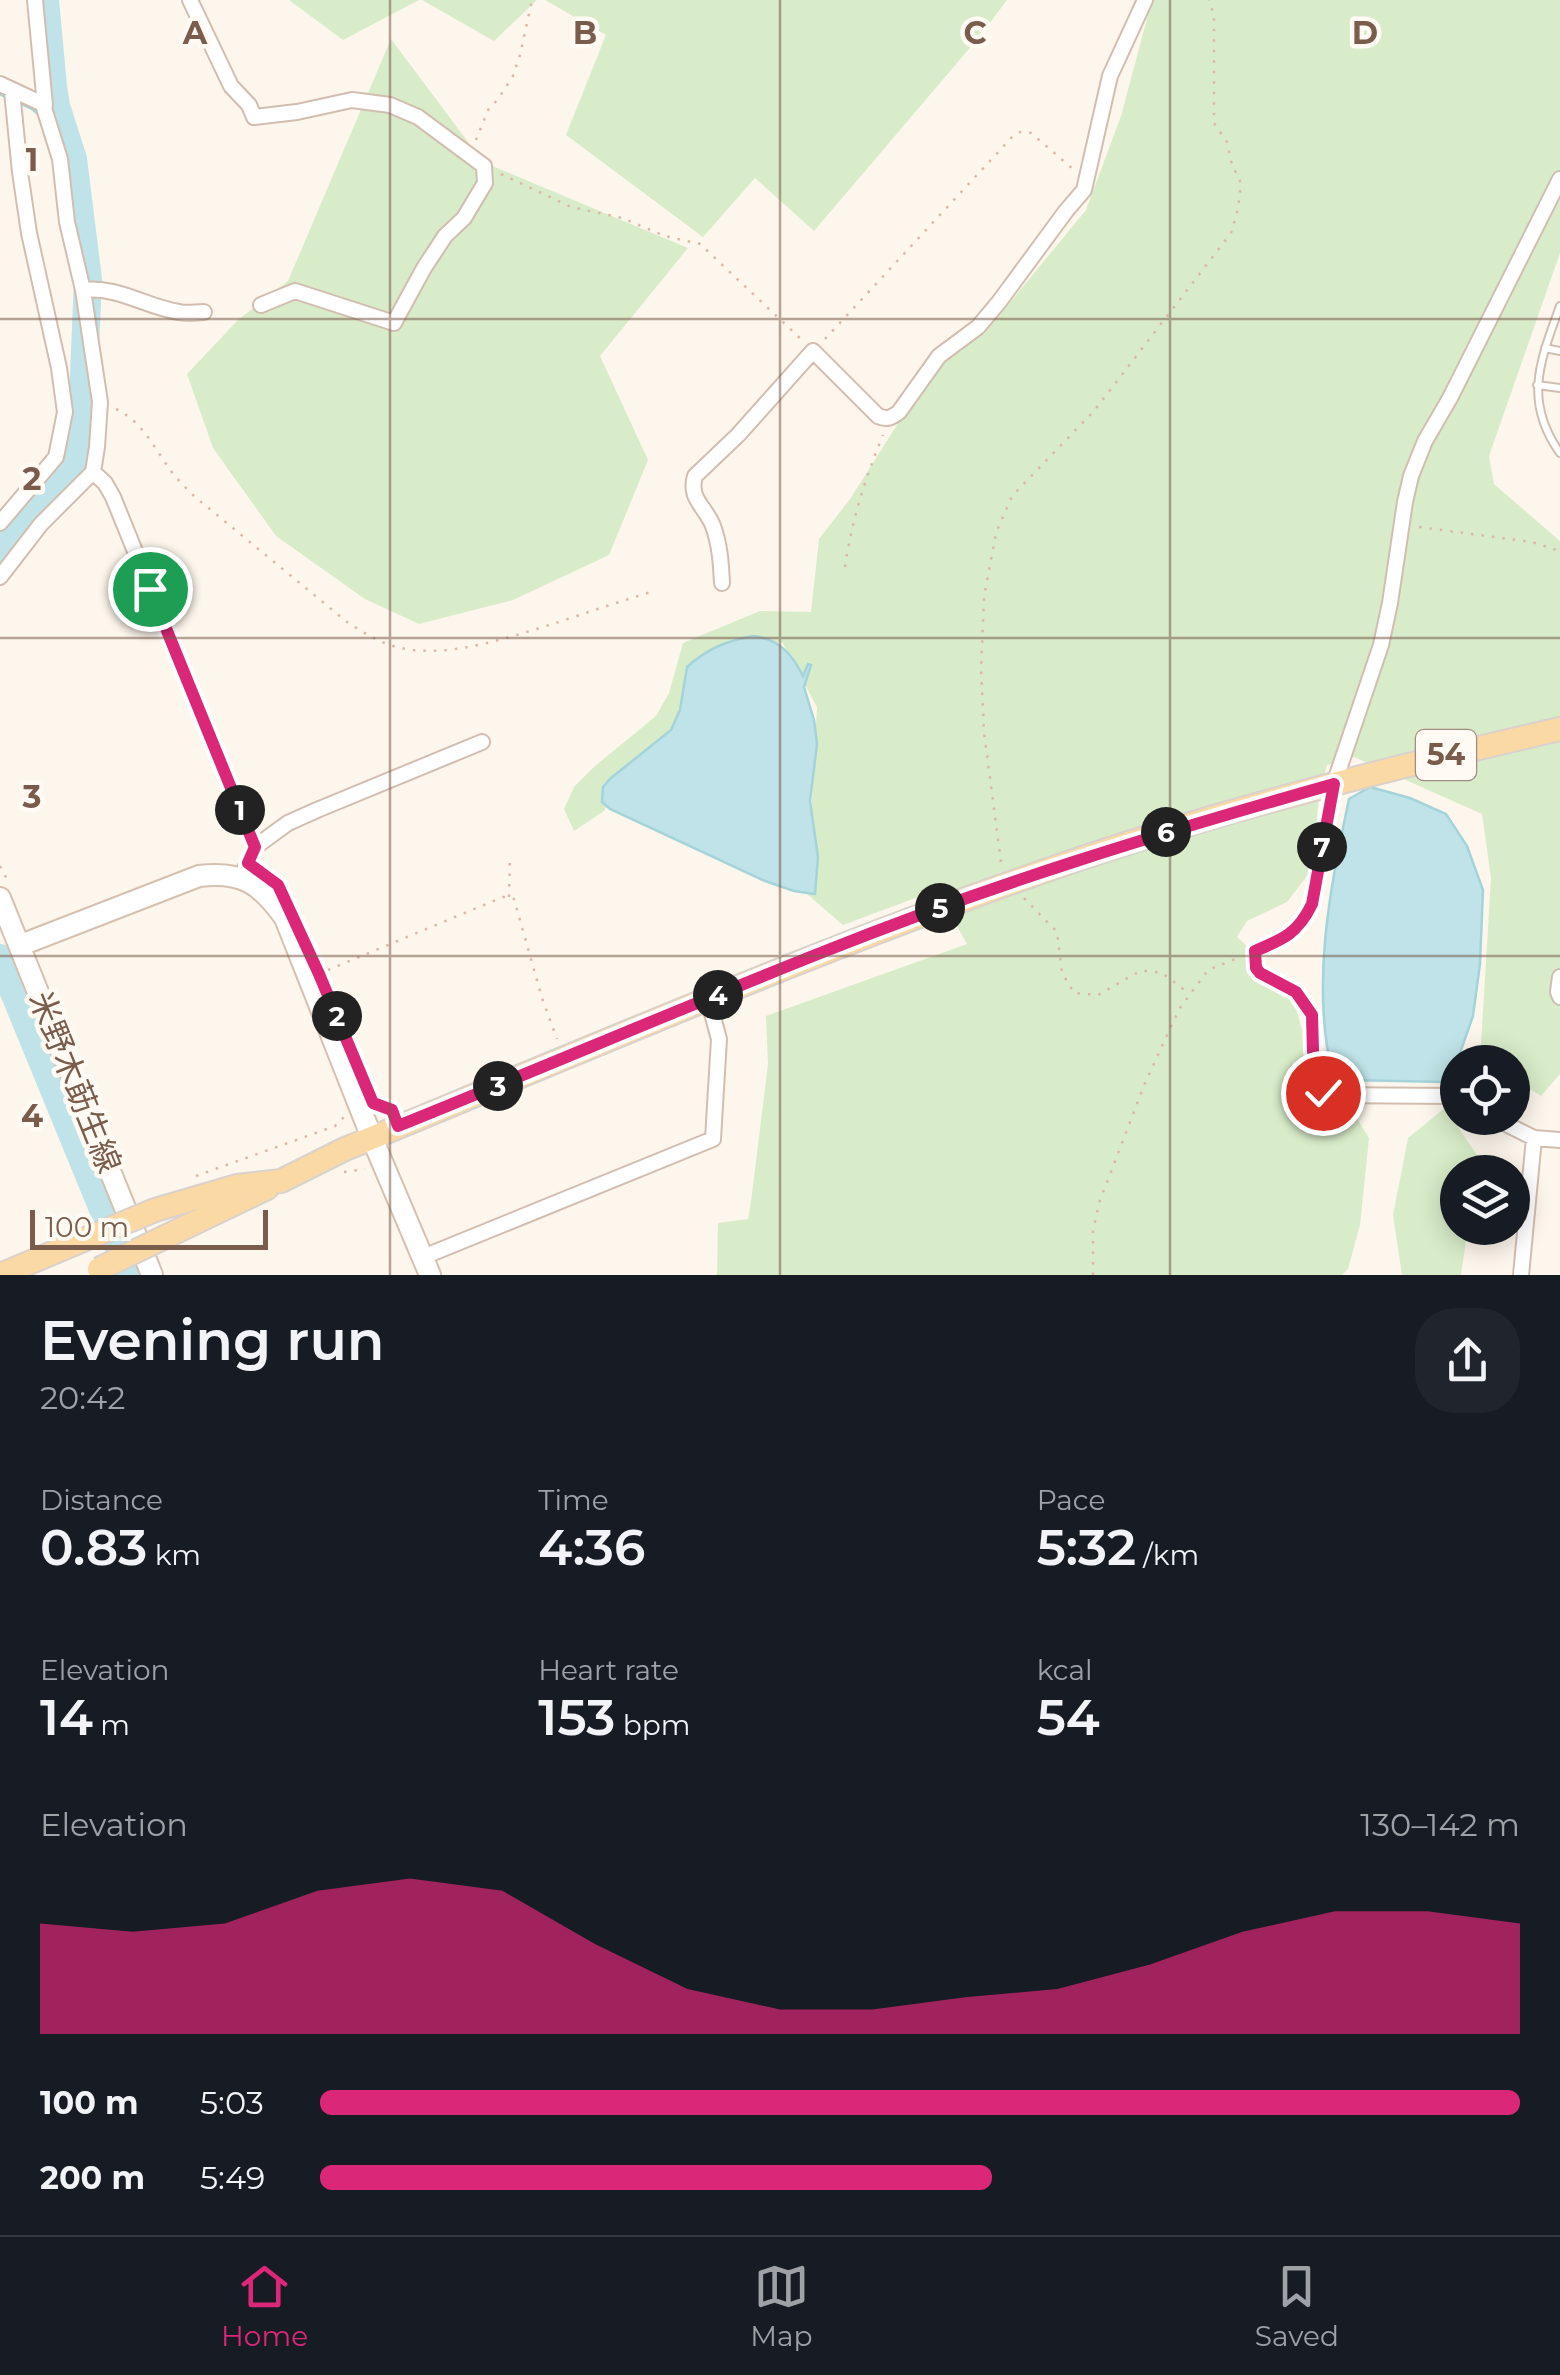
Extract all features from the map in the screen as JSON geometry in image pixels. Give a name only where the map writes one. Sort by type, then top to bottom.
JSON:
[{"type":"main road","name":"54","points":[[92,1272],[345,1148],[830,949],[1059,866],[1202,821],[1560,729]]},
{"type":"main road","points":[[20,945],[199,876],[242,878],[270,896],[285,918],[427,1266]]},
{"type":"main road","name":"米野木莇生線","points":[[0,898],[152,1275]]},
{"type":"main road","name":"54","points":[[0,1275],[155,1210],[237,1186],[280,1181]]},
{"type":"street","points":[[0,576],[41,524],[93,472],[100,402],[83,290],[67,222],[60,159],[44,108],[35,0]]},
{"type":"street","points":[[190,0],[231,86],[249,105],[254,117],[352,100],[390,105],[418,117],[484,166],[485,183],[464,218],[445,236],[424,268],[394,323],[295,291],[261,305]]},
{"type":"street","points":[[722,583],[712,522],[693,495],[695,476],[813,352],[878,416],[888,419],[899,412],[940,356],[978,326],[1000,302],[1081,195],[1110,76],[1145,0]]},
{"type":"street","points":[[6,88],[44,104]]},
{"type":"street","points":[[0,522],[56,457],[65,412],[29,234],[6,88]]},
{"type":"street","points":[[1440,1096],[1326,1095],[1318,1091],[1312,1015],[1296,992],[1260,973],[1255,951],[1291,934],[1304,922],[1312,904],[1334,784],[1381,646],[1411,476],[1425,441],[1560,178]]},
{"type":"street","points":[[83,290],[137,298],[182,313],[204,312]]},
{"type":"street","points":[[93,472],[113,497],[255,847]]},
{"type":"street","points":[[242,878],[255,847],[288,824],[482,742]]},
{"type":"street","points":[[1560,977],[1560,998]]},
{"type":"street","points":[[427,1266],[713,1139],[719,1039],[708,999]]},
{"type":"street","points":[[1528,1135],[1560,1140]]},
{"type":"street","points":[[1522,1275],[1534,1138]]},
{"type":"lane","points":[[1560,306],[1540,362],[1537,385],[1545,431],[1560,453]]},
{"type":"lane","points":[[1545,348],[1560,351]]},
{"type":"lane","points":[[1537,385],[1560,388]]},
{"type":"path","points":[[470,154],[488,110],[513,76],[532,0]]},
{"type":"path","points":[[1000,862],[984,732],[981,669],[984,597],[996,533],[1012,496],[1094,411],[1231,233],[1241,183],[1227,142],[1214,124],[1214,16],[1209,0]]},
{"type":"path","points":[[484,166],[570,207],[622,218],[683,242],[700,244],[813,352],[1014,135],[1031,133],[1075,170],[1088,176]]},
{"type":"path","points":[[100,402],[124,412],[145,433],[194,496],[347,622],[369,637],[398,648],[418,651],[497,641],[654,592]]},
{"type":"path","points":[[845,567],[862,487],[888,419]]},
{"type":"path","points":[[1402,525],[1532,542],[1560,551]]},
{"type":"path","points":[[509,898],[510,856]]},
{"type":"path","points":[[1018,892],[1057,932],[1062,974],[1074,993],[1098,994],[1148,970],[1162,974],[1191,995]]},
{"type":"path","points":[[307,974],[319,974],[503,897],[514,899],[564,1060]]},
{"type":"path","points":[[1092,1275],[1098,1203],[1145,1083],[1180,1008],[1208,970],[1255,951]]},
{"type":"path","points":[[184,1181],[335,1126],[342,1118],[361,1111]]},
{"type":"green space","points":[[289,0],[419,0],[343,40]]},
{"type":"green space","points":[[422,0],[537,0],[494,41]]},
{"type":"green space","points":[[545,0],[1007,0],[814,231],[755,178],[703,237],[566,135],[606,35]]},
{"type":"green space","points":[[1152,0],[1560,0],[1560,253],[1489,456],[1494,484],[1560,541],[1560,1074],[1541,1096],[1530,1089],[1530,1045],[1481,1045],[1491,878],[1482,814],[1354,757],[1327,765],[1319,794],[1313,868],[1287,902],[1247,921],[1237,937],[1291,988],[1301,1027],[1369,1138],[1360,1225],[1348,1269],[1342,1275],[717,1275],[718,1223],[748,1219],[768,1064],[766,1016],[967,944],[937,890],[843,925],[807,894],[817,707],[782,642],[734,650],[650,769],[615,788],[604,811],[574,831],[564,809],[574,787],[656,716],[669,693],[683,643],[760,611],[811,612],[819,539],[850,499],[939,359],[984,334],[1086,210],[1121,116]]},
{"type":"green space","points":[[391,39],[483,162],[688,248],[600,356],[648,460],[609,555],[513,600],[419,624],[365,599],[276,536],[213,448],[187,374],[238,320],[288,281]]},
{"type":"green space","points":[[1440,1112],[1440,1135],[1463,1135],[1477,1155],[1440,1155],[1440,1245],[1465,1245],[1461,1275],[1402,1275],[1393,1215],[1408,1138]]},
{"type":"water","points":[[753,636],[784,649],[803,676],[808,664],[811,665],[804,687],[817,744],[810,801],[818,857],[815,894],[765,881],[602,802],[603,787],[611,778],[671,730],[680,710],[687,667],[718,646]]},
{"type":"water","points":[[1370,787],[1410,798],[1446,814],[1467,846],[1483,890],[1473,1016],[1463,1045],[1440,1045],[1440,1082],[1349,1080],[1332,1073],[1326,1039],[1323,970],[1335,867],[1349,799]]},
{"type":"waterway","points":[[0,556],[67,475],[81,447],[88,279],[73,159],[56,106],[45,0]]},
{"type":"waterway","points":[[0,93],[41,115]]},
{"type":"waterway","points":[[53,125],[66,134]]},
{"type":"waterway","points":[[0,958],[130,1275]]},
{"type":"route","points":[[150,589],[255,847],[248,863],[278,885],[373,1103],[392,1110],[398,1126],[904,921],[1059,866],[1334,784],[1312,904],[1304,922],[1291,934],[1255,951],[1260,973],[1296,992],[1312,1015],[1318,1091],[1323,1093]]}]
